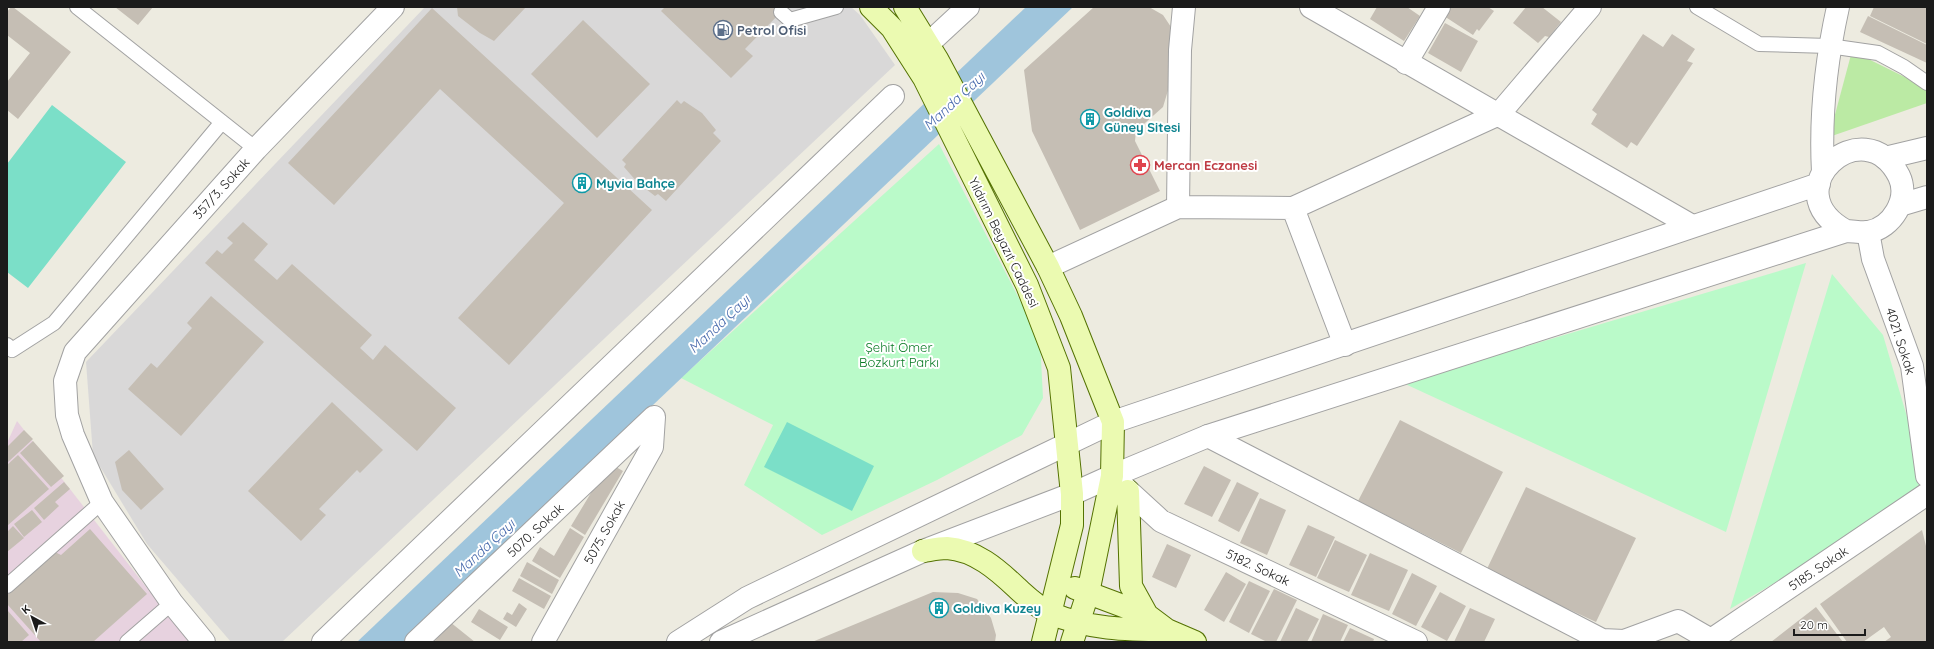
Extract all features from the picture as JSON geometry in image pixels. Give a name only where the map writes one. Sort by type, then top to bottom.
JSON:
[{"type":"main road","name":"Yıldırım Beyazıt Caddesi","points":[[871,7],[892,28],[924,78],[1027,284],[1059,368],[1072,494],[1072,525],[1043,642]]},
{"type":"main road","points":[[905,7],[933,51],[976,129],[1048,267],[1072,316],[1113,422],[1112,476],[1088,593],[1075,632]]},
{"type":"main road","points":[[1128,491],[1131,586],[1146,615]]},
{"type":"main road","points":[[923,551],[946,548],[972,553],[996,570],[1035,604],[1050,613],[1075,632],[1167,630]]},
{"type":"main road","points":[[1058,582],[1146,615],[1167,630],[1195,642]]},
{"type":"street","name":"357/3. Sokak","points":[[102,502],[73,435],[67,415],[65,380],[74,352],[256,149],[393,7]]},
{"type":"street","points":[[933,51],[968,7]]},
{"type":"street","points":[[1178,207],[1180,50],[1184,7]]},
{"type":"street","points":[[1311,7],[1406,63],[1499,114],[1692,226]]},
{"type":"street","points":[[1406,63],[1439,7]]},
{"type":"street","points":[[1048,267],[1178,207],[1293,208],[1499,114],[1590,7]]},
{"type":"street","points":[[1838,7],[1829,46],[1821,136],[1821,178],[1819,199],[1824,213],[1834,224],[1846,231]]},
{"type":"street","points":[[323,642],[893,96]]},
{"type":"street","points":[[1885,158],[1927,148]]},
{"type":"street","points":[[678,642],[747,598],[1113,422],[1345,345],[1692,226],[1821,178],[1831,160],[1844,153],[1865,150],[1885,158],[1894,167],[1900,179],[1902,192],[1895,213]]},
{"type":"street","points":[[721,642],[923,551],[1072,494],[1208,436],[1846,231],[1868,232],[1895,213],[1927,197]]},
{"type":"street","points":[[1293,208],[1345,345]]},
{"type":"street","name":"4021. Sokak","points":[[1868,232],[1873,259],[1920,367],[1927,476]]},
{"type":"street","name":"5070. Sokak","points":[[416,642],[654,417]]},
{"type":"street","name":"5075. Sokak","points":[[543,642],[652,447],[654,417]]},
{"type":"street","points":[[1208,436],[1602,640],[1624,641],[1678,621],[1711,641]]},
{"type":"street","name":"5182. Sokak","points":[[1112,476],[1161,521],[1416,642]]},
{"type":"street","name":"5185. Sokak","points":[[1711,641],[1927,494]]},
{"type":"street","points":[[102,502],[172,603],[204,642]]},
{"type":"lane","points":[[77,7],[256,149]]},
{"type":"lane","points":[[781,12],[790,20],[836,7]]},
{"type":"lane","points":[[1697,7],[1758,44],[1829,46],[1878,53],[1927,82]]},
{"type":"lane","points":[[9,350],[54,323],[222,122]]},
{"type":"lane","points":[[7,586],[102,502]]},
{"type":"lane","points":[[127,642],[172,603]]},
{"type":"shaded area","points":[[425,7],[851,7],[860,15],[895,65],[282,642],[231,642],[147,544],[93,455],[86,362]]},
{"type":"shaded area","points":[[52,105],[126,162],[28,288],[7,272],[7,164]]},
{"type":"shaded area","points":[[17,421],[189,642],[7,642],[7,443]]},
{"type":"shaded area","points":[[787,422],[874,466],[852,511],[764,467]]},
{"type":"green space","points":[[1852,51],[1927,88],[1927,103],[1829,137]]},
{"type":"green space","name":"Şehit Ömer Bozkurt Parkı","points":[[939,144],[1040,339],[1043,398],[1022,435],[937,480],[822,535],[744,485],[773,425],[681,378]]},
{"type":"green space","points":[[1806,263],[1726,532],[1403,383]]},
{"type":"green space","points":[[1832,274],[1883,335],[1927,485],[1927,494],[1730,609]]},
{"type":"water","name":"Manda Çayı","points":[[1026,7],[1073,7],[403,642],[357,642]]},
{"type":"building","points":[[11,7],[71,52],[18,119],[7,110],[7,82],[30,53],[7,35],[7,12]]},
{"type":"building","points":[[115,7],[153,7],[138,25]]},
{"type":"building","points":[[457,7],[526,7],[494,41],[480,33],[458,16]]},
{"type":"building","name":"Petrol Ofisi","points":[[665,7],[786,7],[745,49],[753,56],[731,78],[661,11]]},
{"type":"building","name":"Goldiva Güney Sitesi","points":[[1094,7],[1149,7],[1163,15],[1171,27],[1169,87],[1163,107],[1136,131],[1135,141],[1160,191],[1080,230],[1032,131],[1024,70]]},
{"type":"building","points":[[1377,7],[1407,7],[1420,16],[1404,41],[1370,19]]},
{"type":"building","points":[[1450,7],[1488,7],[1494,11],[1479,31],[1477,29],[1473,35],[1444,16]]},
{"type":"building","points":[[1526,7],[1542,7],[1561,22],[1549,37],[1545,36],[1538,43],[1513,23]]},
{"type":"building","points":[[1874,7],[1927,7],[1927,44],[1870,16]]},
{"type":"building","name":"Myvia Bahçe","points":[[432,8],[652,210],[509,365],[458,318],[564,203],[440,89],[334,205],[288,163]]},
{"type":"building","points":[[1868,16],[1927,45],[1927,63],[1860,32]]},
{"type":"building","points":[[583,20],[650,84],[597,138],[531,74]]},
{"type":"building","points":[[1445,23],[1478,41],[1461,72],[1428,53]]},
{"type":"building","points":[[1643,34],[1663,47],[1672,34],[1695,49],[1687,61],[1693,63],[1637,146],[1631,142],[1627,148],[1591,124],[1597,114],[1592,110]]},
{"type":"building","points":[[677,100],[681,104],[684,101],[702,113],[716,130],[713,133],[721,141],[666,201],[658,194],[655,196],[638,183],[624,167],[626,164],[622,160]]},
{"type":"building","points":[[243,222],[268,244],[254,260],[277,280],[292,264],[372,335],[360,348],[373,360],[385,345],[456,408],[417,451],[205,263],[217,250],[222,254],[233,243],[227,238]]},
{"type":"building","points":[[211,296],[264,342],[181,436],[128,389],[151,363],[157,368],[192,328],[187,323]]},
{"type":"building","points":[[332,402],[383,450],[360,473],[357,470],[319,509],[326,515],[301,541],[248,491]]},
{"type":"building","points":[[1400,420],[1503,472],[1461,553],[1358,501]]},
{"type":"building","points":[[24,430],[33,439],[7,463],[7,447]]},
{"type":"building","points":[[33,441],[64,476],[51,487],[20,453]]},
{"type":"building","points":[[129,450],[164,489],[141,510],[122,490],[115,462]]},
{"type":"building","points":[[18,455],[49,489],[7,526],[7,465]]},
{"type":"building","points":[[609,463],[623,471],[585,535],[571,526]]},
{"type":"building","points":[[1204,466],[1231,480],[1212,517],[1184,504]]},
{"type":"building","points":[[64,482],[70,489],[55,502],[59,506],[44,520],[34,508]]},
{"type":"building","points":[[1237,482],[1259,493],[1239,532],[1218,521]]},
{"type":"building","points":[[1526,487],[1636,538],[1596,622],[1486,571]]},
{"type":"building","points":[[1260,498],[1286,510],[1267,555],[1240,543]]},
{"type":"building","points":[[32,510],[42,522],[24,537],[14,524]]},
{"type":"building","points":[[1308,525],[1335,537],[1316,577],[1289,565]]},
{"type":"building","points":[[13,526],[24,538],[7,552],[7,532]]},
{"type":"building","points":[[570,528],[584,537],[560,578],[532,561],[540,547],[554,556]]},
{"type":"building","points":[[90,529],[147,594],[93,642],[41,642],[7,604],[7,595],[55,552],[61,555]]},
{"type":"building","points":[[1922,530],[1927,550],[1927,642],[1884,642],[1891,637],[1884,627],[1863,642],[1847,642],[1820,604]]},
{"type":"building","points":[[1335,540],[1367,555],[1349,592],[1317,578]]},
{"type":"building","points":[[1167,544],[1191,555],[1176,588],[1152,577]]},
{"type":"building","points":[[1370,553],[1408,570],[1389,611],[1351,595]]},
{"type":"building","points":[[527,562],[559,580],[552,594],[520,576]]},
{"type":"building","points":[[1226,572],[1246,584],[1224,622],[1204,610]]},
{"type":"building","points":[[1412,573],[1437,586],[1416,626],[1392,614]]},
{"type":"building","points":[[519,578],[551,596],[544,609],[512,591]]},
{"type":"building","points":[[1249,581],[1270,591],[1249,633],[1229,622]]},
{"type":"building","points":[[1274,589],[1297,600],[1276,642],[1267,642],[1251,634]]},
{"type":"building","name":"Goldiva Kuzey","points":[[933,592],[958,593],[977,599],[991,618],[996,635],[995,642],[812,642]]},
{"type":"building","points":[[1440,592],[1466,606],[1447,641],[1421,627]]},
{"type":"building","points":[[519,603],[527,609],[516,627],[503,619],[507,612],[512,615]]},
{"type":"building","points":[[1816,607],[1843,642],[1771,642]]},
{"type":"building","points":[[1296,608],[1319,619],[1307,642],[1280,642]]},
{"type":"building","points":[[1470,608],[1495,619],[1484,642],[1454,642]]},
{"type":"building","points":[[479,609],[508,627],[500,640],[471,622]]},
{"type":"building","points":[[8,611],[29,635],[21,642],[7,642]]},
{"type":"building","points":[[1323,614],[1348,625],[1340,642],[1311,642]]},
{"type":"building","points":[[450,622],[475,642],[434,642]]},
{"type":"building","points":[[1350,628],[1374,639],[1373,642],[1343,642]]},
{"type":"place","name":"Petrol Ofisi","points":[[723,30]]},
{"type":"place","name":"Goldiva Güney Sitesi","points":[[1090,119]]},
{"type":"place","name":"Mercan Eczanesi","points":[[1140,165]]},
{"type":"place","name":"Myvia Bahçe","points":[[582,183]]},
{"type":"place","name":"Goldiva Kuzey","points":[[939,608]]}]
